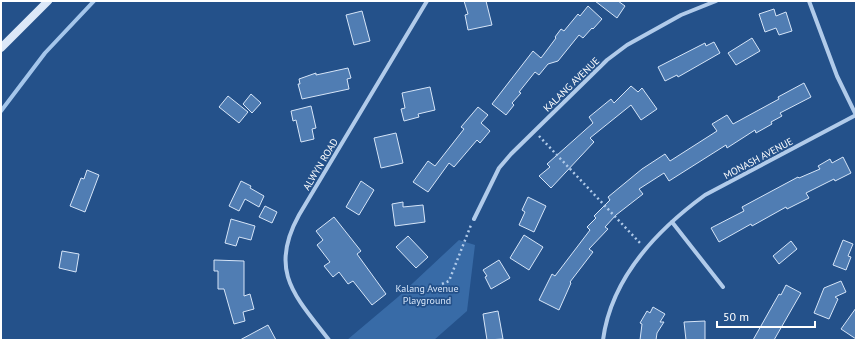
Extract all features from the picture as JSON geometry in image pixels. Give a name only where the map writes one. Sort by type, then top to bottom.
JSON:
[{"type":"street","points":[[1,48],[48,1]]},
{"type":"street","name":"ALWYN ROAD","points":[[329,340],[297,298],[290,286],[286,272],[286,244],[299,215],[427,1]]},
{"type":"street","name":"KALANG AVENUE","points":[[474,219],[499,168],[534,130],[608,60],[627,45],[681,15],[716,1]]},
{"type":"street","points":[[809,1],[837,76],[856,115]]},
{"type":"street","name":"MONASH AVENUE","points":[[603,340],[615,296],[624,279],[646,249],[688,207],[705,195],[856,115]]},
{"type":"street","points":[[672,222],[723,287]]},
{"type":"path","points":[[534,130],[646,249]]},
{"type":"path","points":[[442,284],[449,281],[474,219]]},
{"type":"green space","name":"Kalang Avenue Playground","points":[[459,240],[475,245],[467,311],[434,340],[347,340],[398,297]]},
{"type":"building","points":[[464,1],[486,1],[492,25],[468,30],[465,15],[468,14]]},
{"type":"building","points":[[595,1],[618,1],[625,6],[617,18]]},
{"type":"building","points":[[588,6],[602,19],[593,29],[592,28],[583,38],[579,35],[558,61],[548,64],[539,75],[535,72],[519,92],[521,93],[512,103],[514,105],[506,115],[492,104],[533,51],[541,58],[561,29],[564,31],[578,14],[580,16]]},
{"type":"building","points":[[774,9],[776,16],[786,12],[792,31],[779,35],[776,28],[765,32],[759,14]]},
{"type":"building","points":[[362,11],[370,41],[354,45],[346,15]]},
{"type":"building","points":[[752,38],[760,51],[736,65],[728,53]]},
{"type":"building","points":[[714,42],[720,53],[678,77],[677,75],[665,81],[658,67],[705,43],[706,46]]},
{"type":"building","points":[[348,68],[351,78],[347,79],[349,89],[302,99],[298,84],[300,84],[299,79],[316,73],[316,75]]},
{"type":"building","points":[[804,83],[811,97],[780,113],[782,116],[771,122],[772,124],[756,133],[755,130],[727,148],[726,145],[669,181],[664,173],[639,189],[643,194],[616,215],[605,227],[608,229],[589,249],[593,252],[570,282],[571,283],[559,310],[539,300],[552,274],[555,276],[590,230],[587,227],[596,218],[594,216],[610,200],[608,197],[642,169],[665,154],[670,161],[717,131],[712,124],[727,115],[733,124],[779,99],[778,97]]},
{"type":"building","points":[[631,86],[638,92],[642,88],[657,109],[641,120],[631,105],[590,138],[594,142],[551,188],[539,176],[550,167],[547,164],[593,123],[589,117],[611,99],[614,103]]},
{"type":"building","points":[[430,87],[435,110],[418,114],[419,117],[404,121],[401,109],[405,108],[402,93]]},
{"type":"building","points":[[251,94],[261,103],[252,113],[243,104]]},
{"type":"building","points":[[228,96],[248,112],[239,123],[219,107]]},
{"type":"building","points":[[311,106],[316,128],[312,129],[314,139],[301,142],[296,120],[293,121],[291,111]]},
{"type":"building","points":[[478,107],[488,115],[481,123],[490,131],[480,143],[477,140],[454,167],[449,163],[428,192],[413,182],[428,161],[435,166],[464,129],[461,127]]},
{"type":"building","points":[[396,133],[403,163],[381,168],[374,138]]},
{"type":"building","points":[[843,157],[851,173],[835,181],[834,179],[806,193],[809,198],[787,209],[786,207],[752,226],[751,224],[719,242],[711,228],[744,211],[742,207],[798,177],[799,178],[820,169],[818,166],[830,159],[832,163]]},
{"type":"building","points":[[87,170],[99,175],[85,212],[70,206],[81,178],[84,179]]},
{"type":"building","points":[[241,181],[251,186],[250,188],[264,196],[259,207],[245,199],[239,211],[229,206]]},
{"type":"building","points":[[361,181],[374,190],[359,215],[346,207]]},
{"type":"building","points":[[528,197],[546,206],[534,232],[519,225],[525,212],[522,210]]},
{"type":"building","points":[[403,202],[403,207],[423,205],[425,222],[395,226],[392,204]]},
{"type":"building","points":[[265,206],[277,212],[272,223],[259,217]]},
{"type":"building","points":[[334,217],[361,251],[357,254],[386,294],[372,305],[353,281],[348,284],[339,272],[333,277],[324,266],[330,262],[317,245],[323,240],[316,231]]},
{"type":"building","points":[[231,219],[255,226],[251,240],[239,237],[236,246],[225,243]]},
{"type":"building","points":[[524,235],[543,247],[529,270],[510,258]]},
{"type":"building","points":[[408,236],[428,257],[416,268],[396,247]]},
{"type":"building","points":[[843,240],[853,244],[848,256],[851,257],[846,270],[833,265]]},
{"type":"building","points":[[791,241],[797,249],[779,264],[773,256]]},
{"type":"building","points":[[62,251],[79,254],[76,272],[59,268]]},
{"type":"building","points":[[214,260],[244,261],[244,296],[250,294],[254,309],[243,312],[245,321],[234,324],[224,289],[218,289],[218,271],[214,271]]},
{"type":"building","points":[[499,260],[510,278],[491,289],[485,277],[487,276],[483,270]]},
{"type":"building","points":[[841,281],[846,292],[835,297],[838,299],[829,319],[814,313],[824,288]]},
{"type":"building","points":[[786,285],[801,293],[774,340],[753,340],[779,294],[781,295]]},
{"type":"building","points":[[653,307],[665,314],[660,322],[664,322],[657,333],[656,340],[640,340],[642,324],[640,323],[647,311],[650,313]]},
{"type":"building","points":[[856,308],[856,339],[841,329]]},
{"type":"building","points":[[498,311],[503,339],[487,340],[483,314]]},
{"type":"building","points":[[705,321],[705,340],[686,340],[684,322]]},
{"type":"building","points":[[268,325],[276,340],[240,340]]},
{"type":"waterway","points":[[1,111],[45,53],[94,1]]}]
